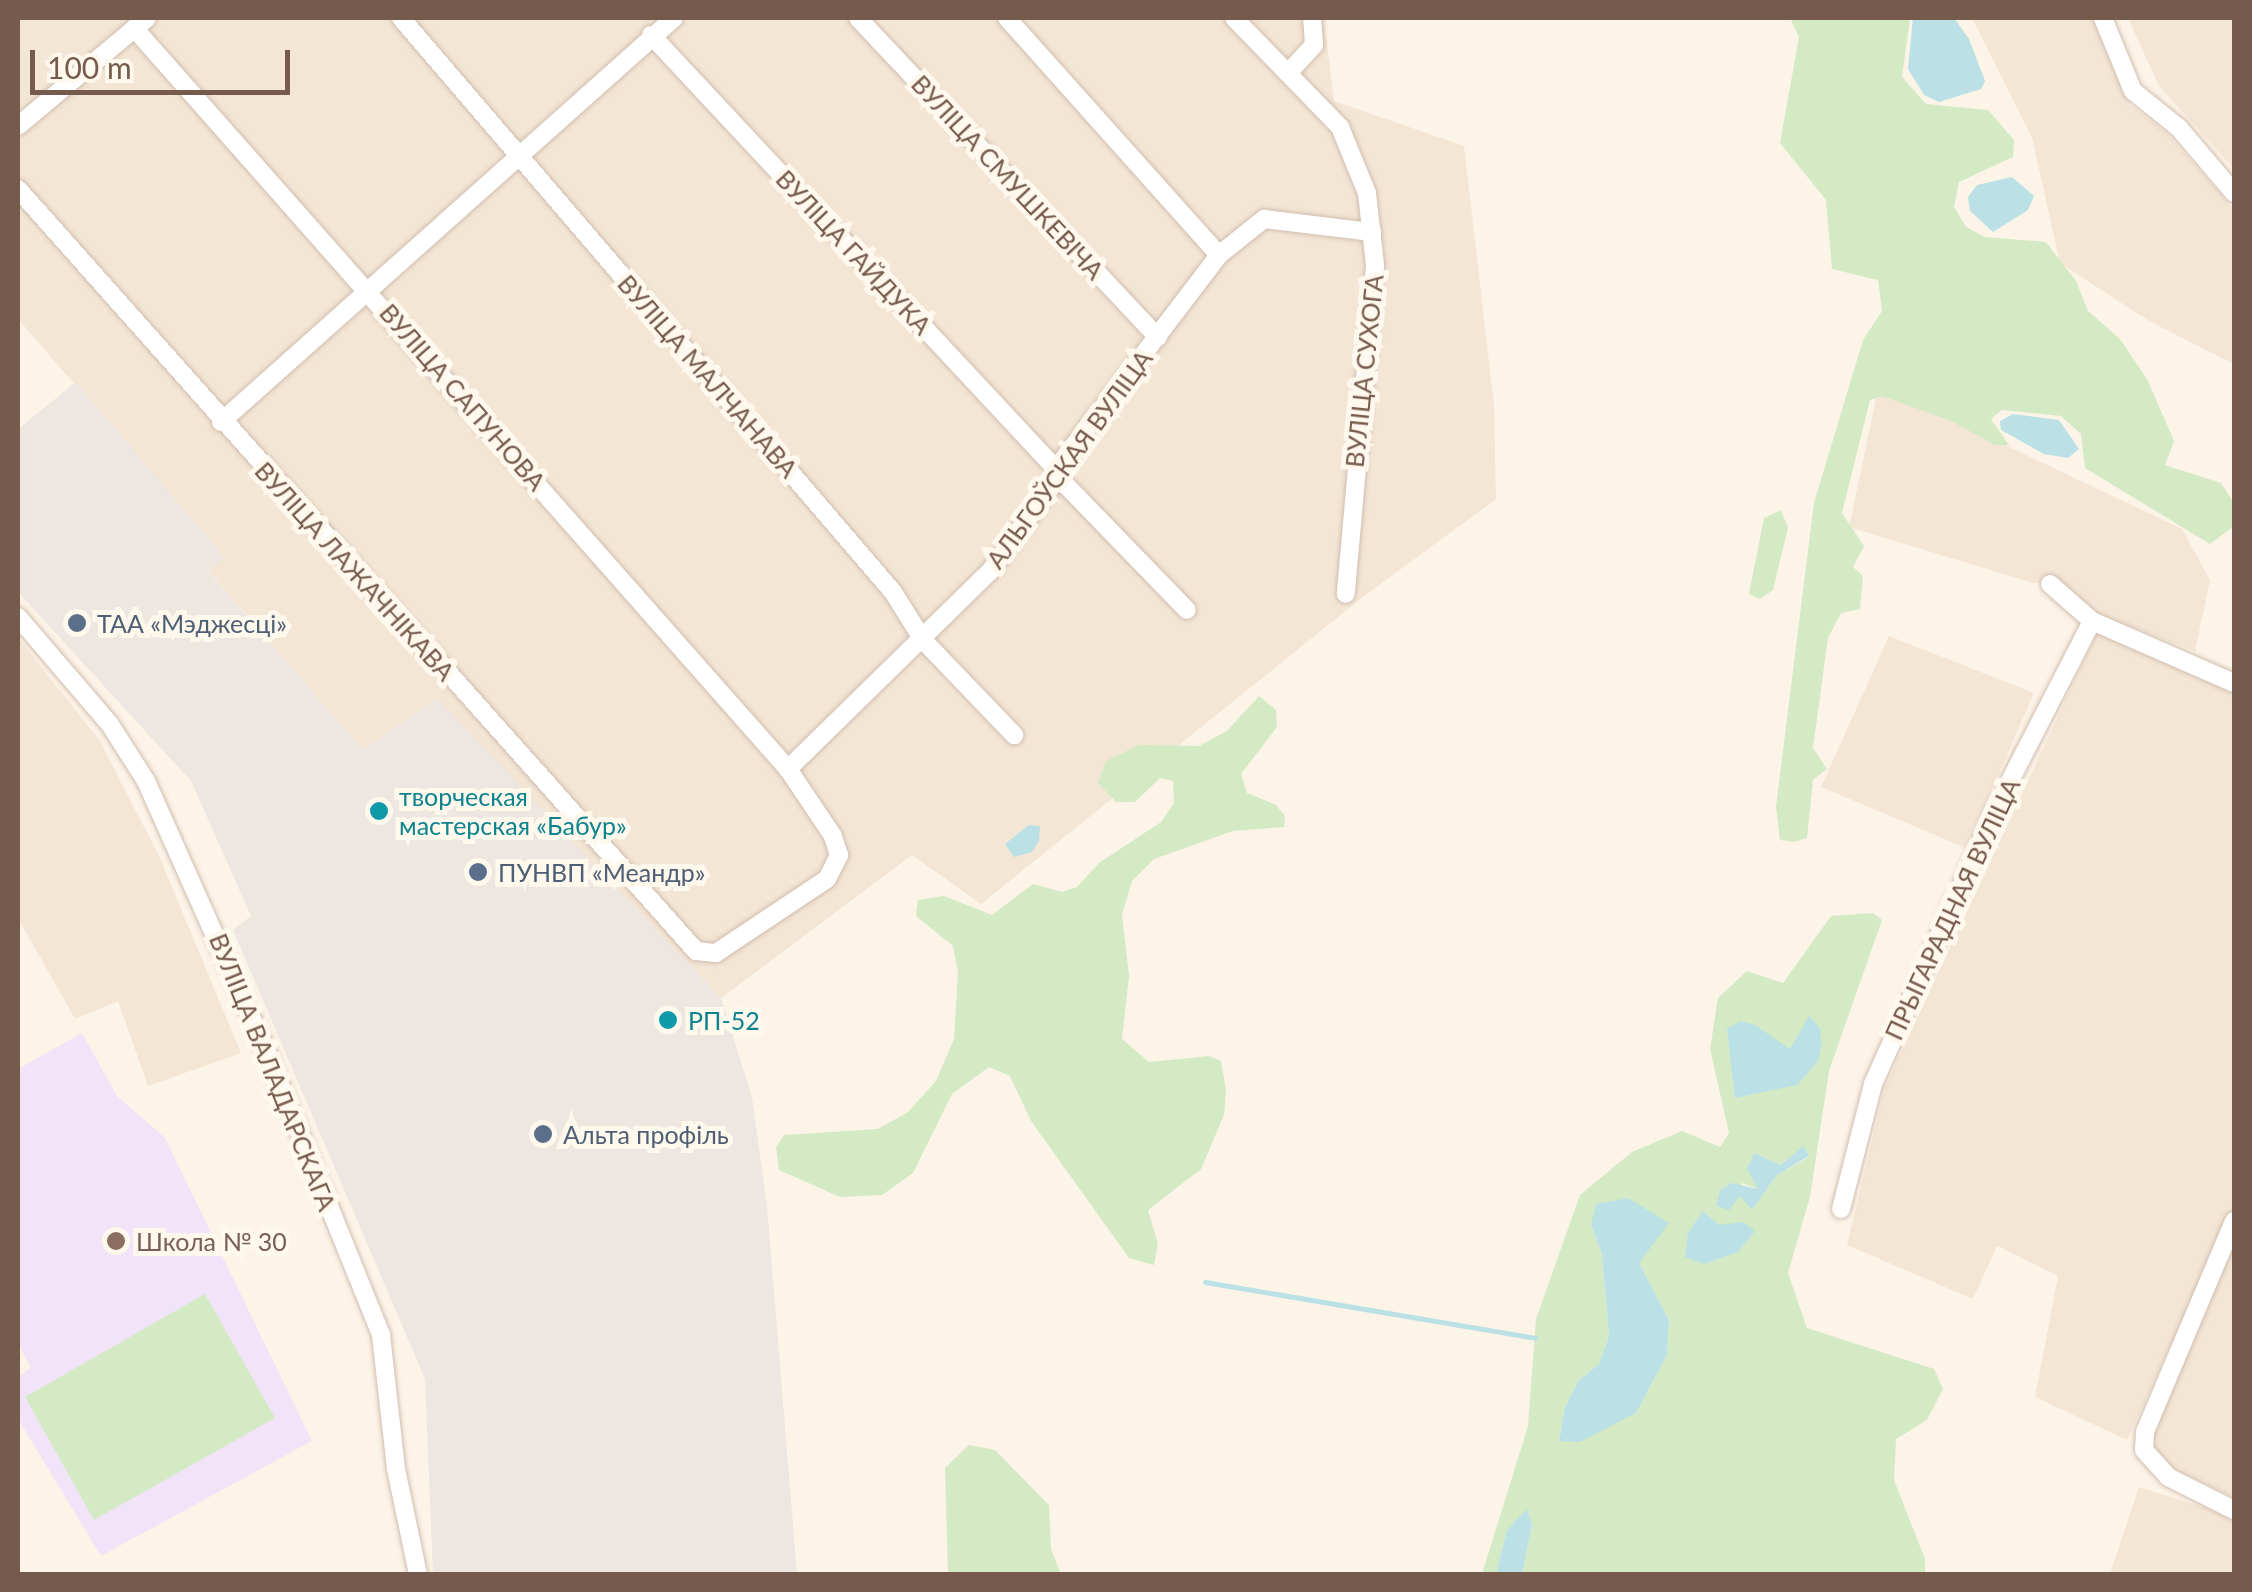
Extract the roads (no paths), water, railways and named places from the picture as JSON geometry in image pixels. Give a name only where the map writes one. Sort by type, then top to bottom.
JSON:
[{"type":"street","name":"ВУЛІЦА МАЛЧАНАВА","points":[[401,18],[893,592],[923,640],[1014,734]]},
{"type":"street","points":[[221,422],[372,293],[516,153],[674,18]]},
{"type":"street","name":"ВУЛІЦА СМУШКЕВІЧА","points":[[858,18],[1158,337]]},
{"type":"street","points":[[1007,18],[1220,255]]},
{"type":"street","name":"ВУЛІЦА СУХОГА","points":[[1234,18],[1340,127],[1355,154],[1372,232],[1372,325],[1346,594]]},
{"type":"street","points":[[1288,73],[1314,45],[1312,18]]},
{"type":"street","points":[[2103,18],[2134,91],[2179,128],[2234,193]]},
{"type":"street","points":[[18,126],[140,23]]},
{"type":"street","name":"ВУЛІЦА САПУНОВА","points":[[140,23],[788,770],[833,836],[835,868],[716,953],[696,951]]},
{"type":"street","name":"ВУЛІЦА ГАЙДУКА","points":[[651,35],[1186,610]]},
{"type":"street","name":"ВУЛІЦА ЛАЖАЧНІКАВА","points":[[18,189],[221,422],[696,951]]},
{"type":"street","name":"АЛЬГОЎСКАЯ ВУЛІЦА","points":[[788,770],[990,570],[1057,473],[1220,255],[1264,219],[1372,232]]},
{"type":"street","points":[[2050,584],[2092,621],[2234,683]]},
{"type":"street","name":"ВУЛІЦА ВАЛАДАРСКАГА","points":[[18,617],[110,723],[146,781],[270,1060],[381,1335],[396,1469],[418,1574]]},
{"type":"street","name":"ПРЫГАРАДНАЯ ВУЛІЦА","points":[[1842,1209],[1873,1084],[1997,806],[2092,621]]},
{"type":"street","points":[[2234,1221],[2146,1432],[2144,1450],[2168,1477],[2234,1510]]},
{"type":"water","points":[[1913,18],[1954,18],[1969,39],[1985,81],[1981,89],[1939,102],[1924,95],[1908,69]]},
{"type":"water","points":[[2012,177],[2034,196],[2028,210],[1993,232],[1970,211],[1968,197],[1977,185]]},
{"type":"water","points":[[2013,414],[2059,420],[2079,449],[2068,458],[2044,454],[2001,430],[2000,421]]},
{"type":"water","points":[[1029,825],[1040,826],[1039,841],[1032,852],[1014,857],[1005,844]]},
{"type":"water","points":[[1809,1016],[1820,1028],[1821,1045],[1818,1061],[1797,1085],[1735,1098],[1727,1029],[1740,1021],[1755,1025],[1790,1049]]},
{"type":"water","points":[[1803,1146],[1809,1156],[1777,1175],[1752,1210],[1740,1196],[1729,1210],[1716,1206],[1720,1190],[1732,1183],[1758,1189],[1747,1169],[1754,1153],[1781,1165]]},
{"type":"water","points":[[1628,1198],[1669,1223],[1639,1263],[1669,1320],[1667,1355],[1636,1413],[1580,1442],[1559,1441],[1565,1407],[1579,1380],[1599,1364],[1609,1336],[1602,1254],[1591,1225],[1596,1204]]},
{"type":"water","points":[[1703,1211],[1719,1225],[1743,1222],[1755,1231],[1738,1252],[1704,1264],[1685,1257],[1688,1233]]},
{"type":"water","points":[[1527,1509],[1532,1525],[1522,1574],[1496,1574],[1507,1530]]},
{"type":"waterway","points":[[1205,1282],[1535,1338]]},
{"type":"place","name":"ТАА «Мэджесці»","points":[[77,623]]},
{"type":"place","name":"творческая мастерская «Бабур»","points":[[379,811]]},
{"type":"place","name":"ПУНВП «Меандр»","points":[[478,872]]},
{"type":"place","name":"РП-52","points":[[668,1020]]},
{"type":"place","name":"Альта профіль","points":[[543,1134]]},
{"type":"place","name":"Школа № 30","points":[[116,1241]]}]
